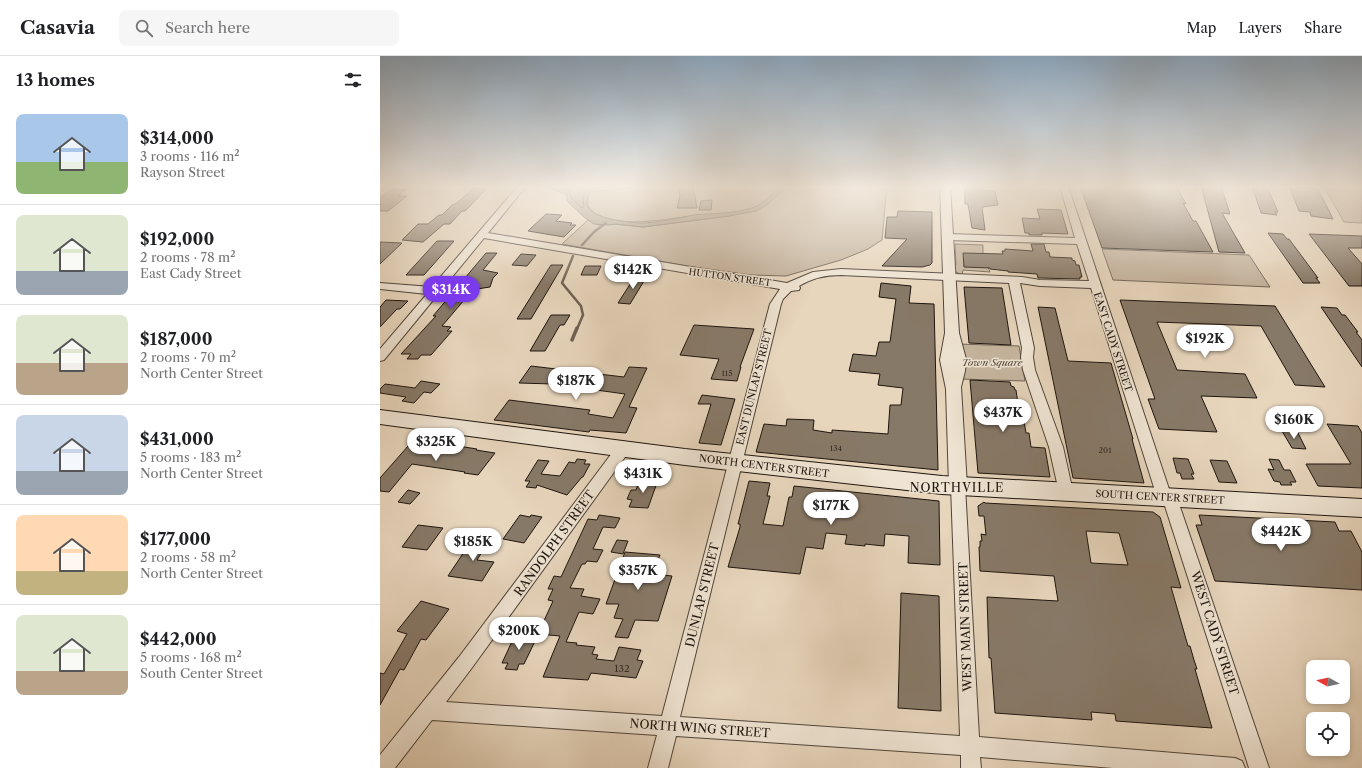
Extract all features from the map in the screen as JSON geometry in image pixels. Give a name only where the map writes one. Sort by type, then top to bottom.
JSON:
[{"type":"main road","name":"NORTH CENTER STREET","points":[[380,417],[735,463],[958,486]]},
{"type":"main road","name":"SOUTH CENTER STREET","points":[[958,486],[1362,508]]},
{"type":"street","points":[[380,357],[494,219]]},
{"type":"street","points":[[947,219],[952,333],[947,360],[954,389],[958,486]]},
{"type":"street","name":"EAST CADY STREET","points":[[1074,219],[1167,497]]},
{"type":"street","name":"HUTTON STREET","points":[[481,235],[794,288]]},
{"type":"street","points":[[948,237],[1081,241]]},
{"type":"street","points":[[794,288],[842,273],[858,272],[1095,285]]},
{"type":"street","points":[[1014,280],[1028,348],[1027,357],[1029,370],[1056,447],[1066,492]]},
{"type":"street","points":[[380,286],[434,291]]},
{"type":"street","name":"EAST DUNLAP STREET","points":[[735,463],[774,312],[794,288]]},
{"type":"street","name":"RANDOLPH STREET","points":[[382,768],[429,710],[623,449]]},
{"type":"street","name":"DUNLAP STREET","points":[[658,768],[735,463]]},
{"type":"street","name":"WEST MAIN STREET","points":[[958,486],[971,768]]},
{"type":"street","name":"WEST CADY STREET","points":[[1167,497],[1259,768]]},
{"type":"street","name":"NORTH WING STREET","points":[[429,710],[970,747],[1235,768]]},
{"type":"green space","points":[[607,219],[664,219],[641,222]]},
{"type":"green space","points":[[704,219],[884,219],[882,240],[868,249],[841,260],[786,276],[751,275],[687,266],[562,244],[588,220],[599,225],[615,224],[643,227]]},
{"type":"green space","points":[[1342,219],[1362,219],[1362,223],[1344,222]]},
{"type":"green space","points":[[955,244],[983,245],[983,254],[990,272],[963,270],[962,275],[956,272],[953,267],[956,265]]},
{"type":"green space","points":[[1102,249],[1249,255],[1270,287],[1113,280]]},
{"type":"green space","name":"Town Square","points":[[958,344],[1019,346],[1025,381],[961,379]]},
{"type":"water","points":[[587,219],[614,219],[645,223],[673,219],[704,219],[643,227],[615,224],[594,224]]},
{"type":"building","points":[[434,219],[454,219],[450,224],[444,224],[423,242],[402,240],[418,224],[428,224]]},
{"type":"building","points":[[540,219],[558,219],[556,221],[576,225],[564,237],[528,231]]},
{"type":"building","points":[[887,219],[932,219],[932,263],[922,267],[882,266],[907,239],[885,238]]},
{"type":"building","points":[[971,219],[984,219],[985,230],[972,228]]},
{"type":"building","points":[[1022,219],[1064,219],[1068,234],[1042,233],[1042,235],[1029,235],[1029,233],[1025,233]]},
{"type":"building","points":[[1092,219],[1192,219],[1193,221],[1196,221],[1213,252],[1102,248]]},
{"type":"building","points":[[1210,219],[1226,219],[1245,253],[1219,252]]},
{"type":"building","points":[[1268,233],[1283,234],[1287,239],[1289,239],[1318,278],[1316,278],[1320,283],[1303,283]]},
{"type":"building","points":[[1309,234],[1362,236],[1362,248],[1348,248],[1362,264],[1362,286],[1349,286]]},
{"type":"building","points":[[437,241],[454,241],[424,275],[406,275]]},
{"type":"building","points":[[380,242],[402,243],[380,264]]},
{"type":"building","points":[[1031,244],[1044,244],[1046,252],[1049,252],[1050,257],[1072,258],[1076,265],[1079,265],[1082,277],[1080,277],[1080,279],[1038,278],[1037,274],[1008,272],[990,268],[964,267],[963,253],[1003,254],[1002,251],[1005,251],[1005,249],[1033,251]]},
{"type":"building","points":[[486,253],[497,253],[483,270],[498,273],[493,278],[490,287],[477,289],[469,299],[465,299],[442,326],[451,327],[447,331],[452,331],[431,355],[421,355],[418,359],[407,359],[411,354],[401,354],[436,316],[433,316]]},
{"type":"building","points":[[521,254],[536,255],[527,266],[512,265]]},
{"type":"building","points":[[551,265],[563,265],[531,319],[517,319]]},
{"type":"building","points":[[585,266],[601,266],[597,275],[581,275]]},
{"type":"building","points":[[636,275],[647,276],[630,304],[618,303]]},
{"type":"building","points":[[881,283],[911,286],[909,303],[934,304],[938,470],[756,452],[764,424],[786,426],[787,419],[814,420],[813,430],[832,433],[832,430],[888,434],[890,405],[901,405],[903,388],[878,385],[880,374],[849,371],[853,354],[876,356],[879,342],[890,342],[896,299],[879,297]]},
{"type":"building","points":[[964,287],[1002,288],[1011,345],[969,343]]},
{"type":"building","points":[[386,300],[408,301],[400,309],[397,309],[380,327],[380,307]]},
{"type":"building","points":[[1120,300],[1275,306],[1325,387],[1295,385],[1261,326],[1157,322],[1177,370],[1245,374],[1257,398],[1201,396],[1217,432],[1159,429],[1148,399],[1155,399]]},
{"type":"building","points":[[1038,307],[1055,308],[1068,361],[1111,363],[1144,483],[1073,478]]},
{"type":"building","points":[[1321,307],[1337,308],[1342,315],[1345,315],[1358,332],[1356,332],[1362,340],[1362,367]]},
{"type":"building","points":[[551,315],[570,315],[564,325],[560,325],[545,351],[530,351]]},
{"type":"building","points":[[694,325],[754,329],[740,367],[737,381],[711,379],[719,359],[680,355]]},
{"type":"building","points":[[531,366],[624,377],[629,367],[647,368],[629,407],[637,408],[626,433],[590,430],[589,432],[494,420],[509,400],[590,410],[588,414],[613,418],[625,394],[553,384],[519,383]]},
{"type":"building","points":[[970,380],[1010,382],[1011,386],[1016,390],[1019,411],[1021,411],[1026,433],[1029,433],[1031,447],[1045,448],[1050,477],[978,473]]},
{"type":"building","points":[[421,381],[440,384],[431,393],[424,392],[414,403],[402,401],[406,397],[380,393],[380,389],[385,384],[415,388]]},
{"type":"building","points":[[702,395],[735,399],[721,445],[699,443],[711,404],[698,404]]},
{"type":"building","points":[[1327,424],[1358,426],[1362,433],[1362,488],[1318,486],[1306,464],[1351,464]]},
{"type":"building","points":[[1282,431],[1297,431],[1306,449],[1292,448]]},
{"type":"building","points":[[446,442],[459,444],[458,446],[495,453],[478,475],[412,464],[389,492],[380,491],[380,478],[409,445],[438,449]]},
{"type":"building","points":[[1173,458],[1188,459],[1194,474],[1191,474],[1194,479],[1182,479],[1180,473],[1177,473]]},
{"type":"building","points":[[577,459],[586,460],[584,464],[590,464],[583,477],[567,495],[537,485],[536,488],[526,487],[530,481],[525,481],[538,460],[549,461],[541,474],[560,476],[569,462],[575,463]]},
{"type":"building","points":[[1269,459],[1279,460],[1284,470],[1290,470],[1296,482],[1290,482],[1292,485],[1281,485],[1280,482],[1274,481],[1268,469],[1274,470]]},
{"type":"building","points":[[1210,460],[1227,461],[1237,483],[1219,482]]},
{"type":"building","points":[[640,479],[658,480],[648,508],[629,507],[632,500],[627,499],[631,490],[636,490]]},
{"type":"building","points":[[749,481],[770,483],[767,496],[770,496],[763,524],[783,526],[789,497],[792,497],[794,486],[939,501],[940,565],[908,563],[909,536],[885,534],[884,546],[865,544],[865,546],[845,544],[847,535],[826,533],[823,549],[806,547],[800,574],[728,567],[740,527],[740,524],[738,524]]},
{"type":"building","points":[[408,490],[420,493],[410,504],[398,502]]},
{"type":"building","points":[[984,502],[1153,512],[1160,517],[1181,588],[1171,587],[1188,646],[1190,646],[1197,669],[1195,669],[1212,728],[1116,721],[1115,714],[1091,712],[1092,720],[995,713],[991,658],[989,658],[987,597],[1058,601],[1054,576],[980,571],[979,547],[980,541],[982,541],[981,534],[986,535],[984,516],[979,516],[978,506]],"holes":[[[1086,531],[1119,533],[1128,565],[1091,563]]]},
{"type":"building","points":[[520,515],[542,517],[524,543],[503,539]]},
{"type":"building","points":[[599,515],[620,518],[615,528],[603,527],[593,549],[603,550],[597,562],[587,561],[585,564],[582,564],[570,588],[584,589],[581,596],[600,599],[593,614],[579,612],[566,642],[577,643],[576,645],[595,647],[592,654],[598,655],[596,659],[614,661],[619,647],[641,650],[637,660],[643,661],[636,678],[591,673],[588,680],[543,677],[560,636],[538,634],[553,601],[548,600],[553,589],[548,589],[554,576],[561,577],[588,519],[597,520]]},
{"type":"building","points":[[1199,515],[1335,522],[1339,531],[1351,531],[1362,552],[1362,590],[1215,581],[1196,525],[1202,525]]},
{"type":"building","points":[[418,525],[443,528],[427,550],[402,547]]},
{"type":"building","points":[[474,537],[490,539],[477,560],[494,562],[482,581],[448,576]]},
{"type":"building","points":[[617,540],[628,541],[623,554],[611,552]]},
{"type":"building","points":[[625,552],[660,555],[653,574],[672,576],[658,621],[635,620],[628,638],[615,637],[623,619],[614,618],[619,604],[606,604]]},
{"type":"building","points":[[901,593],[939,596],[941,711],[898,708]]},
{"type":"building","points":[[421,601],[449,609],[426,640],[421,639],[404,670],[400,669],[380,705],[380,673],[384,674],[407,634],[397,631]]},
{"type":"building","points":[[515,635],[537,637],[524,664],[519,664],[517,670],[505,669],[508,663],[502,663]]},
{"type":"waterway","points":[[582,245],[594,232],[606,223]]},
{"type":"waterway","points":[[573,256],[562,283],[581,306],[583,315],[577,329]]},
{"type":"waterway","points":[[572,340],[577,328]]},
{"type":"district","name":"NORTHVILLE","points":[[957,487]]}]
